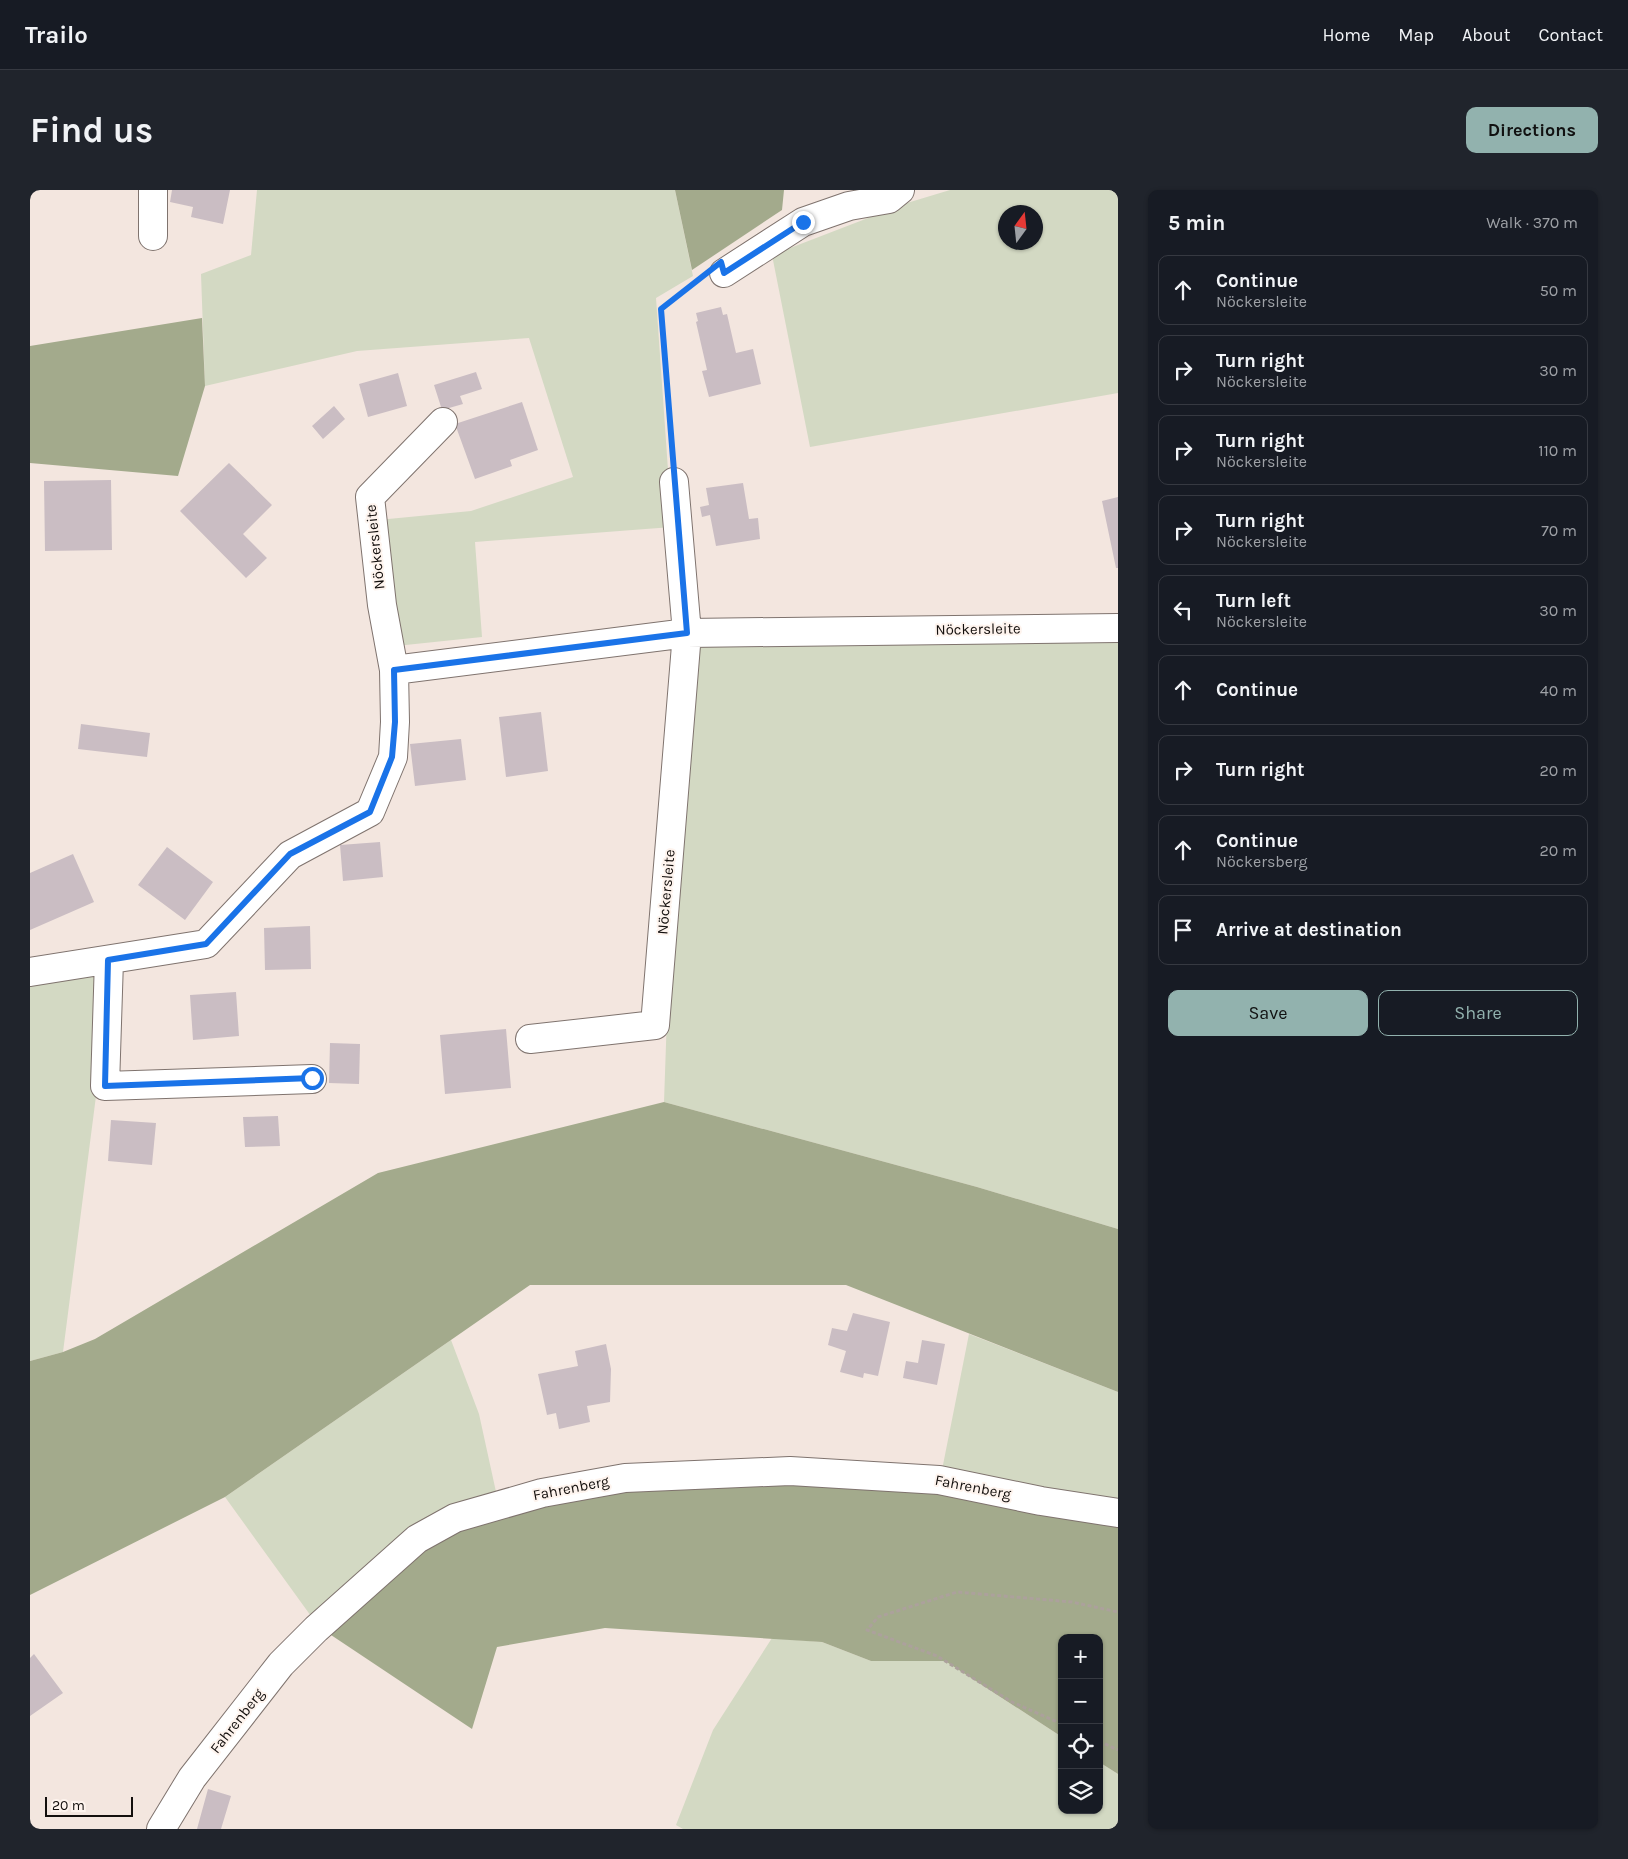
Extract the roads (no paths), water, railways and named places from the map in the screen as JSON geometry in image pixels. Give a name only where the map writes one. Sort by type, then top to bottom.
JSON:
[{"type":"street","points":[[153,190],[153,236]]},
{"type":"street","points":[[724,273],[803,222],[849,206],[888,199],[900,190]]},
{"type":"street","name":"Nöckersleite","points":[[30,972],[206,944],[290,854],[370,812],[392,757],[395,722],[394,670],[382,605],[370,497],[443,422]]},
{"type":"street","name":"Nöckersleite","points":[[530,1039],[655,1025],[687,633],[674,482]]},
{"type":"street","name":"Nöckersleite","points":[[394,670],[687,633],[1118,628]]},
{"type":"street","points":[[108,960],[105,1086],[312,1078]]},
{"type":"street","name":"Fahrenberg","points":[[161,1829],[192,1778],[281,1664],[316,1629],[402,1552],[424,1535],[455,1518],[542,1493],[625,1478],[790,1471],[939,1480],[1041,1501],[1118,1513]]}]
